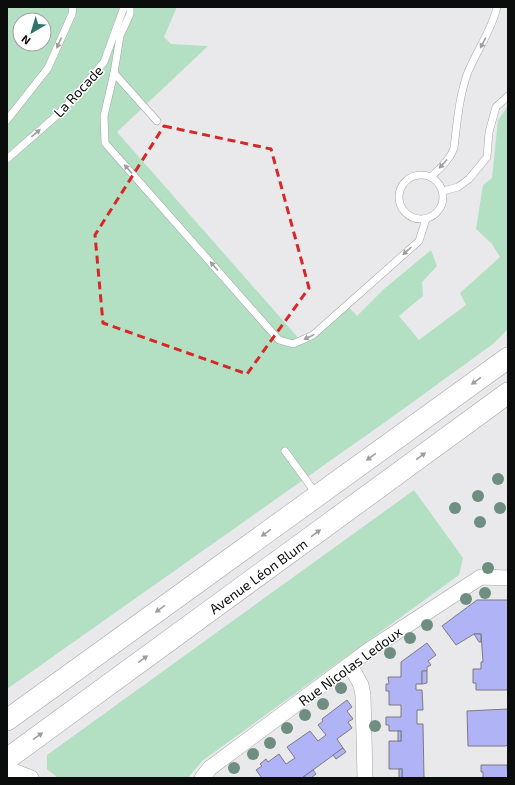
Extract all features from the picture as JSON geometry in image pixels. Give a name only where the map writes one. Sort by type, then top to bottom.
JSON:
[{"type":"main road","points":[[7,720],[508,358]]},
{"type":"main road","name":"Avenue Léon Blum","points":[[7,759],[508,393]]},
{"type":"street","name":"Rue Nicolas Ledoux","points":[[202,778],[210,768],[369,650],[481,577],[508,578]]},
{"type":"street","points":[[350,665],[361,685],[363,695],[365,778]]},
{"type":"street","points":[[7,773],[16,772],[31,778]]},
{"type":"lane","points":[[7,120],[48,68],[72,14],[73,7]]},
{"type":"lane","name":"La Rocade","points":[[7,159],[63,110],[104,62],[124,7]]},
{"type":"lane","points":[[130,7],[130,14],[120,36],[114,73],[104,116],[105,143],[279,340],[293,344],[313,335],[419,240],[426,219]]},
{"type":"lane","points":[[431,177],[452,154],[460,101],[468,73],[495,19],[498,7]]},
{"type":"lane","points":[[114,73],[157,120]]},
{"type":"lane","points":[[443,191],[458,187],[470,179],[487,157],[489,132],[496,107],[508,96]]},
{"type":"lane","points":[[419,174],[431,177],[438,181],[443,191],[444,199],[442,206],[437,213],[426,219],[418,219],[408,215],[400,204],[399,196],[401,187],[411,177],[419,174]]},
{"type":"lane","points":[[285,451],[318,496]]},
{"type":"highlighted area","points":[[164,126],[271,149],[309,288],[247,374],[103,323],[95,235]]},
{"type":"green space","points":[[7,7],[177,7],[164,37],[171,44],[208,46],[117,132],[301,341],[346,304],[357,316],[384,289],[431,250],[437,266],[422,282],[423,296],[399,316],[419,340],[466,305],[460,293],[500,257],[492,244],[476,229],[483,185],[492,178],[498,120],[508,106],[508,329],[493,344],[7,689]]},
{"type":"green space","points":[[414,490],[463,558],[459,575],[202,761],[188,778],[58,778],[47,769],[47,755]]},
{"type":"building","points":[[477,600],[508,600],[508,690],[476,690],[476,683],[473,683],[473,669],[481,669],[481,662],[483,662],[481,634],[474,634],[456,645],[442,626]]},
{"type":"building","points":[[474,634],[481,634],[481,642],[479,642]]},
{"type":"building","points":[[427,643],[436,655],[428,661],[431,665],[427,667],[427,671],[422,671],[422,684],[416,684],[416,690],[422,690],[423,710],[417,710],[417,724],[423,724],[424,778],[402,778],[402,769],[389,769],[389,741],[401,741],[401,731],[389,731],[389,725],[386,725],[386,717],[401,717],[401,705],[389,705],[389,691],[386,691],[386,684],[389,684],[388,677],[401,677],[401,662]]},
{"type":"building","points":[[422,671],[427,671],[427,683],[422,684]]},
{"type":"building","points":[[347,700],[352,707],[347,711],[353,719],[348,722],[352,728],[337,739],[343,748],[302,778],[262,778],[256,770],[262,766],[260,764],[266,759],[268,762],[279,754],[286,764],[295,758],[287,747],[310,731],[318,741],[326,735],[318,725],[323,721],[322,719]]},
{"type":"building","points":[[508,709],[508,744],[506,746],[468,746],[467,711]]},
{"type":"building","points":[[398,731],[401,731],[401,741],[398,741]]},
{"type":"building","points":[[343,748],[346,752],[336,759],[333,755]]},
{"type":"building","points":[[481,765],[507,765],[508,778],[483,778]]},
{"type":"building","points":[[399,769],[402,769],[402,778],[399,778]]},
{"type":"building","points":[[313,770],[316,774],[311,778],[303,777]]}]
